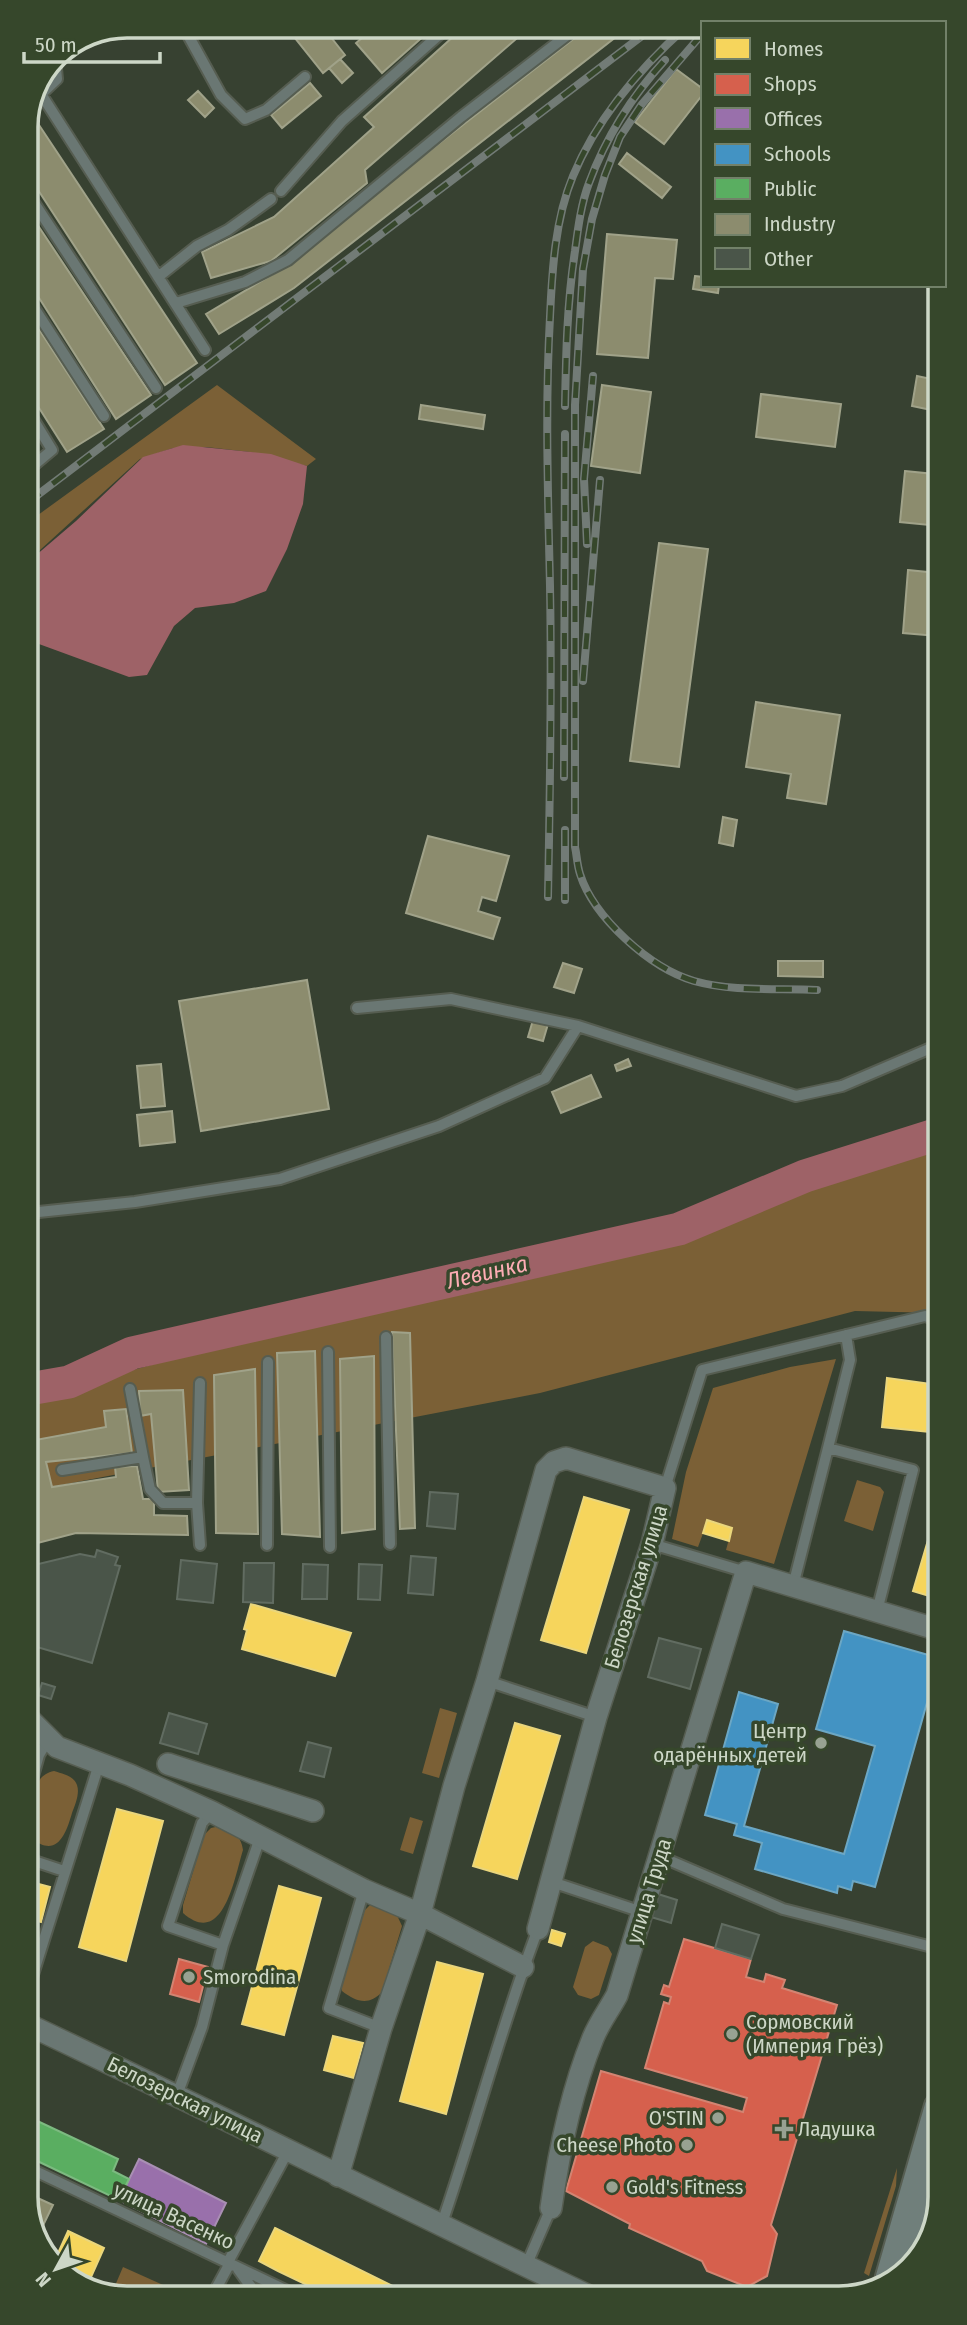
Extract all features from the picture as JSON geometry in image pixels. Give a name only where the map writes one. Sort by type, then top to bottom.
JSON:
[{"type":"main road","points":[[896,2266],[928,2151]]},
{"type":"street","name":"Белозерская улица","points":[[338,2176],[381,2028],[420,1914],[454,1786],[487,1681],[546,1471],[554,1462],[566,1458],[665,1488],[652,1544],[596,1717],[538,1929]]},
{"type":"street","points":[[746,1572],[928,1627]]},
{"type":"street","name":"улица Труда","points":[[551,2208],[557,2168],[573,2101],[592,2039],[617,1995],[746,1572]]},
{"type":"street","points":[[38,1729],[57,1747],[130,1775],[212,1812],[523,1967]]},
{"type":"street","points":[[168,1764],[313,1811]]},
{"type":"street","points":[[212,1812],[223,1802],[230,1785]]},
{"type":"street","name":"Белозерская улица","points":[[38,2029],[568,2286]]},
{"type":"lane","points":[[190,38],[221,95],[245,119],[266,110],[305,77]]},
{"type":"lane","points":[[281,191],[342,121],[435,38]]},
{"type":"lane","points":[[176,303],[245,282],[288,260],[461,117],[563,39]]},
{"type":"lane","points":[[43,102],[205,350]]},
{"type":"lane","points":[[158,277],[197,246],[228,230],[271,199]]},
{"type":"lane","points":[[39,210],[156,388]]},
{"type":"lane","points":[[39,315],[104,416]]},
{"type":"lane","points":[[39,428],[52,450],[39,461]]},
{"type":"lane","points":[[357,1008],[451,999],[578,1026],[796,1096],[842,1086],[928,1049]]},
{"type":"lane","points":[[38,1212],[135,1202],[280,1179],[439,1126],[545,1078],[578,1026]]},
{"type":"lane","points":[[665,1488],[702,1370],[928,1317]]},
{"type":"lane","points":[[793,1586],[850,1360],[846,1335]]},
{"type":"lane","points":[[386,1337],[390,1544]]},
{"type":"lane","points":[[328,1352],[330,1547]]},
{"type":"lane","points":[[267,1545],[268,1362]]},
{"type":"lane","points":[[200,1383],[197,1503],[200,1545]]},
{"type":"lane","points":[[130,1389],[150,1489],[163,1503],[197,1503]]},
{"type":"lane","points":[[828,1448],[914,1470],[877,1611]]},
{"type":"lane","points":[[62,1470],[143,1457]]},
{"type":"lane","points":[[652,1544],[746,1572]]},
{"type":"lane","points":[[487,1681],[596,1717]]},
{"type":"lane","points":[[38,1758],[48,1740]]},
{"type":"lane","points":[[38,1957],[99,1764]]},
{"type":"lane","points":[[212,1812],[202,1823],[168,1926],[223,1945]]},
{"type":"lane","points":[[177,2095],[202,2026],[223,1945],[260,1838]]},
{"type":"lane","points":[[659,1856],[783,1909],[928,1946]]},
{"type":"lane","points":[[38,1862],[64,1871]]},
{"type":"lane","points":[[552,1882],[642,1912]]},
{"type":"lane","points":[[364,1890],[328,2008],[381,2028]]},
{"type":"lane","points":[[441,2226],[465,2158],[523,1967],[538,1929]]},
{"type":"lane","points":[[218,2286],[288,2151]]},
{"type":"lane","name":"улица Васенко","points":[[38,2172],[277,2286]]},
{"type":"lane","points":[[526,2266],[551,2208]]},
{"type":"lane","points":[[232,2264],[249,2286]]},
{"type":"shaded area","points":[[217,385],[316,459],[307,466],[250,452],[206,447],[173,448],[140,459],[39,551],[39,514]]},
{"type":"shaded area","points":[[183,445],[271,454],[307,466],[303,504],[287,549],[266,591],[234,603],[195,608],[174,626],[147,675],[129,677],[39,644],[39,553],[143,457]]},
{"type":"shaded area","points":[[928,1127],[928,1313],[855,1311],[540,1393],[38,1489],[38,1397],[767,1192]]},
{"type":"shaded area","points":[[836,1359],[774,1564],[726,1550],[732,1528],[708,1520],[698,1547],[672,1539],[686,1472],[713,1388],[790,1367]]},
{"type":"shaded area","points":[[857,1480],[880,1487],[884,1492],[873,1531],[844,1521]]},
{"type":"shaded area","points":[[440,1708],[457,1713],[439,1778],[422,1773]]},
{"type":"shaded area","points":[[54,1771],[68,1776],[77,1785],[78,1792],[67,1829],[59,1841],[48,1846],[38,1843],[38,1783],[45,1774]]},
{"type":"shaded area","points":[[410,1817],[423,1821],[413,1854],[400,1850]]},
{"type":"shaded area","points":[[220,1826],[236,1834],[243,1850],[231,1890],[218,1915],[209,1922],[197,1922],[183,1913],[183,1905],[204,1835],[211,1828]]},
{"type":"shaded area","points":[[379,1903],[395,1911],[402,1926],[382,1992],[372,1999],[362,2001],[342,1991],[341,1982],[363,1912],[371,1904]]},
{"type":"shaded area","points":[[593,1941],[608,1947],[612,1954],[599,1995],[591,1999],[578,1995],[573,1987],[585,1947]]},
{"type":"shaded area","points":[[897,2168],[896,2186],[869,2276],[864,2273]]},
{"type":"shaded area","points":[[123,2267],[165,2286],[122,2286],[115,2285]]},
{"type":"building: Homes","points":[[887,1378],[928,1384],[928,1432],[882,1427]]},
{"type":"building: Homes","points":[[584,1497],[629,1510],[586,1653],[541,1640]]},
{"type":"building: Homes","points":[[707,1520],[732,1528],[729,1541],[703,1533]]},
{"type":"building: Homes","points":[[928,1540],[928,1596],[913,1591]]},
{"type":"building: Homes","points":[[251,1604],[351,1633],[335,1676],[242,1649]]},
{"type":"building: Homes","points":[[515,1723],[560,1736],[517,1879],[473,1866]]},
{"type":"building: Homes","points":[[117,1809],[163,1821],[126,1961],[79,1947]]},
{"type":"building: Homes","points":[[38,1884],[50,1887],[41,1922],[38,1921]]},
{"type":"building: Homes","points":[[279,1886],[321,1898],[284,2035],[242,2024]]},
{"type":"building: Homes","points":[[552,1930],[565,1934],[561,1946],[549,1942]]},
{"type":"building: Homes","points":[[437,1962],[483,1974],[446,2114],[400,2101]]},
{"type":"building: Homes","points":[[333,2036],[363,2043],[354,2078],[324,2070]]},
{"type":"building: Homes","points":[[275,2228],[393,2286],[309,2286],[259,2261]]},
{"type":"building: Homes","points":[[91,2242],[104,2248],[91,2277]]},
{"type":"building: Shops","points":[[684,1939],[751,1959],[746,1977],[764,1982],[766,1974],[785,1980],[782,1988],[837,2005],[771,2225],[777,2234],[767,2276],[749,2286],[707,2271],[702,2261],[629,2228],[630,2224],[566,2191],[601,2071],[743,2112],[747,2098],[645,2068],[664,2002],[669,2004],[671,1997],[661,1994],[664,1985],[669,1987]]},
{"type":"building: Shops","points":[[179,1959],[208,1967],[199,2002],[170,1994]]},
{"type":"building: Offices","points":[[139,2159],[226,2203],[206,2244],[119,2200]]},
{"type":"building: Schools","points":[[844,1631],[928,1655],[928,1699],[875,1887],[853,1881],[851,1890],[838,1886],[837,1893],[755,1869],[762,1843],[734,1835],[737,1824],[705,1815],[739,1692],[778,1704],[744,1826],[844,1854],[875,1746],[816,1729]]},
{"type":"building: Public","points":[[38,2121],[118,2159],[113,2171],[129,2179],[119,2200],[38,2161]]},
{"type":"building: Industry","points":[[295,38],[332,38],[345,55],[323,73]]},
{"type":"building: Industry","points":[[361,38],[421,38],[382,73],[356,43]]},
{"type":"building: Industry","points":[[451,38],[517,39],[365,170],[367,183],[271,261],[211,278],[202,252],[274,217],[374,127],[364,117]]},
{"type":"building: Industry","points":[[574,39],[614,39],[294,288],[219,334],[206,314],[285,267]]},
{"type":"building: Industry","points":[[340,59],[353,73],[342,83],[329,68]]},
{"type":"building: Industry","points":[[676,69],[701,88],[701,97],[664,144],[635,122]]},
{"type":"building: Industry","points":[[310,83],[321,96],[282,128],[271,115]]},
{"type":"building: Industry","points":[[198,91],[214,108],[205,117],[188,100]]},
{"type":"building: Industry","points":[[39,125],[197,363],[165,385],[39,191]]},
{"type":"building: Industry","points":[[627,153],[671,187],[662,198],[619,164]]},
{"type":"building: Industry","points":[[39,227],[151,395],[116,419],[39,298]]},
{"type":"building: Industry","points":[[607,234],[677,240],[673,279],[655,278],[648,358],[597,354]]},
{"type":"building: Industry","points":[[695,276],[701,277],[701,287],[719,287],[718,293],[693,289]]},
{"type":"building: Industry","points":[[39,329],[104,429],[67,452],[39,408]]},
{"type":"building: Industry","points":[[917,376],[928,378],[928,409],[912,406]]},
{"type":"building: Industry","points":[[602,385],[651,392],[640,473],[591,466]]},
{"type":"building: Industry","points":[[761,394],[841,404],[835,447],[756,437]]},
{"type":"building: Industry","points":[[421,405],[485,415],[483,429],[419,419]]},
{"type":"building: Industry","points":[[905,471],[928,473],[928,525],[900,522]]},
{"type":"building: Industry","points":[[659,543],[708,549],[679,767],[630,761]]},
{"type":"building: Industry","points":[[908,570],[928,572],[928,635],[903,633]]},
{"type":"building: Industry","points":[[756,702],[840,715],[826,804],[787,798],[791,774],[746,767]]},
{"type":"building: Industry","points":[[723,817],[737,820],[733,846],[719,843]]},
{"type":"building: Industry","points":[[428,836],[509,856],[496,901],[482,897],[478,911],[500,918],[493,939],[406,913]]},
{"type":"building: Industry","points":[[778,961],[823,961],[823,977],[778,976]]},
{"type":"building: Industry","points":[[563,963],[582,969],[574,993],[554,987]]},
{"type":"building: Industry","points":[[307,980],[329,1109],[201,1131],[179,1001]]},
{"type":"building: Industry","points":[[533,1020],[548,1024],[543,1041],[528,1037]]},
{"type":"building: Industry","points":[[628,1059],[631,1066],[617,1071],[615,1065]]},
{"type":"building: Industry","points":[[161,1064],[165,1106],[141,1108],[137,1066]]},
{"type":"building: Industry","points":[[591,1075],[601,1097],[561,1113],[552,1092]]},
{"type":"building: Industry","points":[[172,1111],[175,1142],[140,1146],[137,1115]]},
{"type":"building: Industry","points":[[392,1332],[410,1333],[415,1528],[400,1529]]},
{"type":"building: Industry","points":[[315,1351],[320,1537],[282,1534],[277,1353]]},
{"type":"building: Industry","points":[[374,1356],[375,1529],[342,1533],[340,1359]]},
{"type":"building: Industry","points":[[255,1369],[258,1534],[216,1533],[214,1375]]},
{"type":"building: Industry","points":[[183,1390],[189,1490],[158,1492],[151,1414],[140,1416],[139,1391]]},
{"type":"building: Industry","points":[[126,1409],[132,1453],[46,1462],[52,1487],[116,1477],[115,1467],[137,1466],[143,1499],[154,1499],[154,1515],[187,1516],[188,1535],[76,1533],[38,1543],[38,1439],[106,1427],[104,1411]]},
{"type":"building: Industry","points":[[38,2198],[53,2205],[43,2226],[39,2209]]},
{"type":"building: Other","points":[[430,1492],[458,1494],[455,1529],[427,1526]]},
{"type":"building: Other","points":[[97,1550],[118,1557],[115,1565],[120,1566],[92,1663],[38,1647],[38,1564],[80,1554],[95,1557]]},
{"type":"building: Other","points":[[411,1556],[436,1558],[433,1595],[408,1593]]},
{"type":"building: Other","points":[[181,1560],[217,1564],[213,1603],[177,1599]]},
{"type":"building: Other","points":[[244,1563],[274,1563],[273,1603],[243,1602]]},
{"type":"building: Other","points":[[303,1564],[328,1565],[327,1599],[302,1599]]},
{"type":"building: Other","points":[[359,1564],[382,1565],[380,1600],[358,1599]]},
{"type":"building: Other","points":[[659,1638],[701,1649],[690,1689],[648,1677]]},
{"type":"building: Other","points":[[42,1683],[55,1687],[51,1699],[38,1694]]},
{"type":"building: Other","points":[[169,1713],[207,1724],[198,1754],[160,1743]]},
{"type":"building: Other","points":[[308,1742],[331,1748],[324,1777],[300,1771]]},
{"type":"building: Other","points":[[658,1894],[677,1900],[671,1923],[651,1917]]},
{"type":"building: Other","points":[[722,1924],[759,1935],[751,1959],[715,1948]]},
{"type":"waterway","name":"Левинка","points":[[38,1387],[69,1382],[132,1353],[679,1229],[805,1176],[928,1137]]},
{"type":"railway","points":[[39,494],[638,39]]},
{"type":"railway","points":[[548,897],[551,664],[548,350],[558,227],[573,176],[594,134],[621,95],[674,39]]},
{"type":"railway","points":[[698,39],[642,104],[620,137],[592,219],[583,269],[575,405],[575,847],[580,874],[598,907],[626,939],[660,965],[694,981],[709,984],[740,988],[817,990]]},
{"type":"railway","points":[[565,406],[570,290],[586,191],[603,149],[621,118],[665,60]]},
{"type":"railway","points":[[587,544],[584,479],[593,376]]},
{"type":"railway","points":[[564,777],[565,434]]},
{"type":"railway","points":[[583,681],[600,480]]},
{"type":"railway","points":[[565,830],[565,900]]},
{"type":"place","name":"Центр одарённых детей","points":[[821,1743]]},
{"type":"place","name":"Smorodina","points":[[189,1977]]},
{"type":"place","name":"Сормовский (Империя Грёз)","points":[[732,2034]]},
{"type":"place","name":"O'STIN","points":[[718,2118]]},
{"type":"place","name":"Ладушка","points":[[784,2129]]},
{"type":"place","name":"Cheese Photo","points":[[687,2145]]},
{"type":"place","name":"Gold's Fitness","points":[[612,2187]]}]
